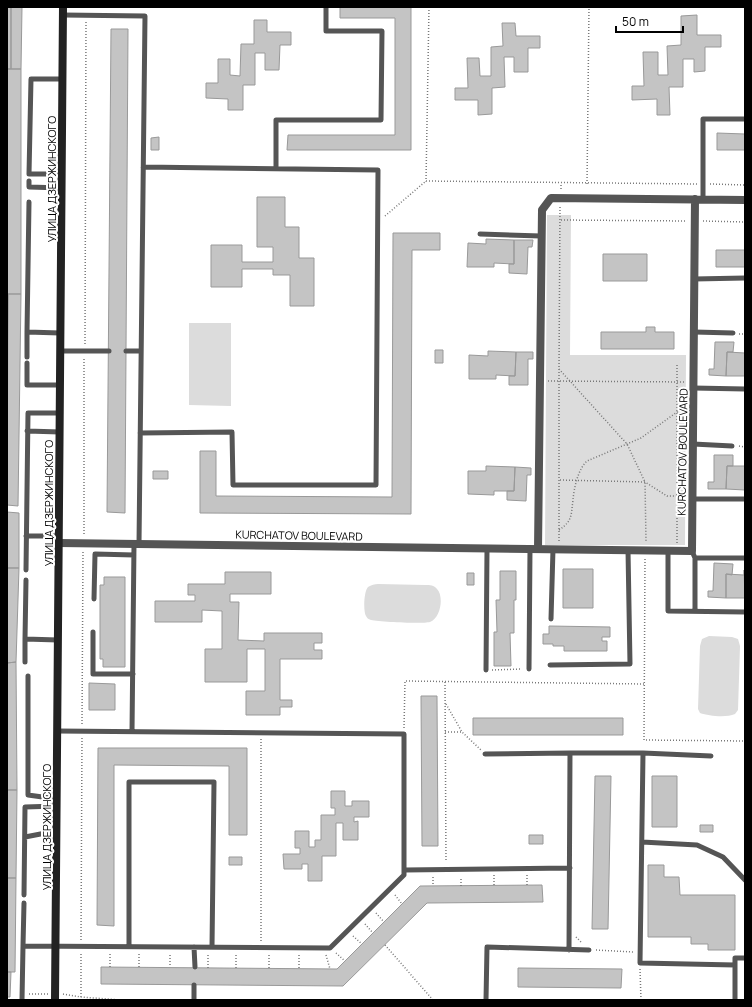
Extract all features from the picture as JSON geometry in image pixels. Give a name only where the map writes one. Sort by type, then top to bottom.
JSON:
[{"type":"main road","name":"УЛИЦА ДЗЕРЖИНСКОГО","points":[[55,997],[63,11]]},
{"type":"street","points":[[534,549],[540,381],[542,210],[551,198],[745,200]]},
{"type":"street","name":"KURCHATOV BOULEVARD","points":[[59,540],[84,544],[646,550],[677,551],[693,554],[692,498],[694,279],[695,221],[699,199]]},
{"type":"lane","points":[[276,169],[276,120],[381,120],[382,31],[326,31],[326,7]]},
{"type":"lane","points":[[63,11],[86,15],[145,16],[140,433],[136,544],[134,555],[132,732]]},
{"type":"lane","points":[[62,79],[31,79],[29,174],[62,174]]},
{"type":"lane","points":[[699,199],[703,184],[703,119],[745,119]]},
{"type":"lane","points":[[140,433],[232,432],[233,485],[376,485],[378,170],[144,168]]},
{"type":"lane","points":[[29,181],[29,190],[62,188]]},
{"type":"lane","points":[[27,357],[29,202]]},
{"type":"lane","points":[[480,234],[541,236]]},
{"type":"lane","points":[[694,279],[745,278]]},
{"type":"lane","points":[[27,332],[60,333]]},
{"type":"lane","points":[[694,332],[733,333]]},
{"type":"lane","points":[[60,351],[108,351]]},
{"type":"lane","points":[[126,351],[141,351]]},
{"type":"lane","points":[[27,364],[27,385],[60,385]]},
{"type":"lane","points":[[694,385],[745,389]]},
{"type":"lane","points":[[26,570],[28,413],[60,413]]},
{"type":"lane","points":[[28,431],[60,432]]},
{"type":"lane","points":[[693,444],[732,446]]},
{"type":"lane","points":[[692,498],[745,500]]},
{"type":"lane","points":[[26,536],[59,540]]},
{"type":"lane","points":[[486,670],[487,548]]},
{"type":"lane","points":[[528,669],[534,549]]},
{"type":"lane","points":[[551,619],[556,549]]},
{"type":"lane","points":[[550,666],[630,664],[628,550]]},
{"type":"lane","points":[[668,551],[668,611],[745,612]]},
{"type":"lane","points":[[94,599],[95,554],[134,555]]},
{"type":"lane","points":[[695,611],[693,554],[745,558]]},
{"type":"lane","points":[[25,662],[26,580]]},
{"type":"lane","points":[[93,632],[93,674],[133,674]]},
{"type":"lane","points":[[25,639],[58,640]]},
{"type":"lane","points":[[28,676],[28,795],[57,802]]},
{"type":"lane","points":[[23,946],[330,948],[404,875],[405,870],[404,734],[57,732]]},
{"type":"lane","points":[[569,950],[570,753]]},
{"type":"lane","points":[[485,754],[643,753],[711,756]]},
{"type":"lane","points":[[643,753],[640,963],[736,965]]},
{"type":"lane","points":[[129,946],[129,782],[214,782],[210,947]]},
{"type":"lane","points":[[24,895],[25,807],[57,802]]},
{"type":"lane","points":[[24,837],[56,830]]},
{"type":"lane","points":[[642,842],[698,845],[723,857],[745,880]]},
{"type":"lane","points":[[405,870],[570,868]]},
{"type":"lane","points":[[22,1000],[24,903]]},
{"type":"lane","points":[[194,947],[195,968]]},
{"type":"lane","points":[[486,1000],[487,947],[589,950]]},
{"type":"lane","points":[[736,958],[745,954]]},
{"type":"lane","points":[[736,958],[745,958]]},
{"type":"lane","points":[[735,1000],[736,958]]},
{"type":"lane","points":[[194,984],[194,1000]]},
{"type":"path","points":[[426,181],[429,7]]},
{"type":"path","points":[[587,184],[589,7]]},
{"type":"path","points":[[81,999],[86,15]]},
{"type":"path","points":[[378,222],[426,181],[745,185]]},
{"type":"path","points":[[556,549],[559,530],[560,480],[559,369],[561,183]]},
{"type":"path","points":[[560,220],[745,222]]},
{"type":"path","points":[[677,365],[677,551]]},
{"type":"path","points":[[559,369],[627,444],[645,482],[646,550],[644,740],[745,741]]},
{"type":"path","points":[[540,381],[677,382],[694,385]]},
{"type":"path","points":[[559,530],[566,525],[572,515],[573,499],[578,480],[583,465],[587,461],[641,438],[677,412],[693,412]]},
{"type":"path","points":[[560,480],[645,482],[667,496],[692,498]]},
{"type":"path","points":[[486,670],[528,669]]},
{"type":"path","points":[[404,734],[405,681],[644,684]]},
{"type":"path","points":[[445,682],[446,869]]},
{"type":"path","points":[[445,703],[462,732],[485,754]]},
{"type":"path","points":[[445,732],[462,732]]},
{"type":"path","points":[[261,733],[261,947]]},
{"type":"path","points":[[433,869],[433,886]]},
{"type":"path","points":[[461,869],[461,886]]},
{"type":"path","points":[[494,869],[494,886]]},
{"type":"path","points":[[527,869],[527,886]]},
{"type":"path","points":[[390,889],[402,904]]},
{"type":"path","points":[[371,908],[384,922]]},
{"type":"path","points":[[360,918],[373,933]]},
{"type":"path","points":[[348,930],[362,944]]},
{"type":"path","points":[[569,930],[589,950],[640,952]]},
{"type":"path","points":[[385,945],[433,1000]]},
{"type":"path","points":[[110,946],[110,967]]},
{"type":"path","points":[[139,946],[139,967]]},
{"type":"path","points":[[170,947],[170,967]]},
{"type":"path","points":[[208,968],[210,947]]},
{"type":"path","points":[[236,947],[236,968]]},
{"type":"path","points":[[269,947],[269,968]]},
{"type":"path","points":[[298,948],[299,968]]},
{"type":"path","points":[[323,948],[330,969]]},
{"type":"path","points":[[330,948],[345,961]]},
{"type":"path","points":[[640,963],[641,1000]]},
{"type":"path","points":[[22,994],[55,997],[64,994],[81,999],[121,1000]]},
{"type":"shaded area","points":[[547,215],[571,215],[570,355],[686,355],[685,545],[545,545]]},
{"type":"shaded area","points":[[189,323],[231,323],[231,406],[189,405]]},
{"type":"shaded area","points":[[378,584],[429,585],[435,587],[439,592],[441,601],[437,616],[434,620],[426,623],[376,621],[367,618],[364,610],[364,601],[367,589],[368,587]]},
{"type":"shaded area","points":[[709,636],[732,637],[738,639],[740,646],[738,710],[735,714],[722,716],[708,715],[700,713],[698,709],[700,646],[702,639]]},
{"type":"building","points":[[7,7],[11,7],[11,69],[7,69]]},
{"type":"building","points":[[11,7],[22,7],[21,69],[11,69]]},
{"type":"building","points":[[340,7],[411,7],[411,150],[287,150],[288,135],[395,135],[395,18],[340,18]]},
{"type":"building","points":[[697,15],[697,35],[721,35],[721,47],[705,47],[705,71],[694,72],[694,59],[683,59],[683,87],[669,87],[670,115],[657,115],[657,99],[632,100],[632,86],[644,86],[643,52],[658,52],[658,75],[668,75],[667,46],[681,45],[681,16]]},
{"type":"building","points":[[254,20],[267,20],[267,32],[291,32],[291,45],[280,45],[279,70],[265,70],[265,53],[255,53],[255,85],[243,85],[243,110],[228,110],[228,99],[206,98],[206,83],[218,83],[218,59],[230,59],[230,75],[240,76],[241,44],[254,44]]},
{"type":"building","points":[[502,23],[515,23],[516,36],[540,36],[540,48],[528,48],[528,72],[514,72],[514,57],[504,57],[505,87],[492,88],[492,114],[478,115],[478,100],[455,100],[455,88],[468,88],[467,58],[479,58],[480,76],[491,76],[491,47],[503,46]]},
{"type":"building","points":[[111,29],[128,29],[125,513],[107,512]]},
{"type":"building","points":[[7,69],[21,69],[21,294],[7,294]]},
{"type":"building","points":[[717,133],[745,134],[745,150],[717,150]]},
{"type":"building","points":[[159,137],[159,150],[151,150],[151,138]]},
{"type":"building","points":[[257,197],[285,197],[285,227],[299,227],[299,258],[314,258],[314,306],[290,306],[290,275],[273,275],[273,269],[242,269],[242,287],[211,287],[211,245],[242,245],[242,262],[273,262],[273,247],[257,247]]},
{"type":"building","points":[[393,233],[440,233],[440,250],[412,250],[411,514],[200,513],[200,451],[216,451],[216,496],[392,497]]},
{"type":"building","points":[[486,239],[514,240],[514,264],[494,263],[494,267],[467,267],[468,243],[486,244]]},
{"type":"building","points":[[514,240],[533,240],[532,247],[528,247],[527,274],[509,273],[509,264],[514,264]]},
{"type":"building","points":[[716,250],[745,250],[745,267],[716,267]]},
{"type":"building","points":[[603,254],[647,254],[647,281],[603,281]]},
{"type":"building","points":[[7,294],[8,294],[7,384]]},
{"type":"building","points":[[8,294],[21,294],[18,506],[7,505]]},
{"type":"building","points":[[646,327],[655,327],[655,332],[674,332],[674,349],[601,349],[601,332],[646,332]]},
{"type":"building","points":[[715,342],[734,342],[733,352],[727,352],[726,376],[709,375],[709,369],[714,369]]},
{"type":"building","points":[[435,350],[443,350],[443,363],[435,363]]},
{"type":"building","points":[[488,351],[516,352],[515,376],[496,375],[496,379],[469,379],[469,355],[488,356]]},
{"type":"building","points":[[516,352],[533,352],[533,359],[528,359],[528,385],[509,385],[509,376],[515,376]]},
{"type":"building","points":[[727,352],[745,353],[745,376],[726,376]]},
{"type":"building","points":[[714,455],[733,455],[733,466],[727,466],[726,489],[708,489],[708,482],[714,482]]},
{"type":"building","points":[[486,466],[515,467],[514,491],[494,491],[494,495],[468,494],[468,471],[486,471]]},
{"type":"building","points":[[727,466],[745,466],[745,490],[726,489]]},
{"type":"building","points":[[515,467],[531,468],[531,475],[527,475],[526,501],[507,500],[507,491],[514,491]]},
{"type":"building","points":[[153,471],[168,471],[168,479],[153,479]]},
{"type":"building","points":[[7,512],[19,513],[19,568],[7,568]]},
{"type":"building","points":[[714,563],[733,564],[732,575],[726,574],[726,598],[708,597],[708,591],[713,591]]},
{"type":"building","points":[[7,568],[19,568],[16,662],[7,663]]},
{"type":"building","points":[[563,569],[593,569],[593,608],[563,608]]},
{"type":"building","points":[[744,570],[745,598],[726,598],[726,574],[744,575]]},
{"type":"building","points":[[500,571],[516,571],[514,633],[510,633],[511,666],[494,666],[494,632],[497,632],[496,600],[500,600]]},
{"type":"building","points":[[225,572],[271,572],[271,594],[230,594],[230,602],[239,602],[238,640],[264,641],[264,633],[322,633],[322,643],[314,643],[314,650],[322,650],[322,659],[280,659],[280,700],[292,700],[292,707],[280,707],[280,715],[246,715],[246,691],[265,691],[265,649],[247,649],[247,682],[205,682],[205,649],[222,649],[222,611],[202,610],[202,622],[155,622],[155,601],[195,601],[195,595],[188,595],[188,584],[225,584]]},
{"type":"building","points":[[467,573],[474,573],[474,585],[467,585]]},
{"type":"building","points":[[104,577],[125,577],[125,667],[103,667],[103,659],[100,659],[100,585],[104,585]]},
{"type":"building","points":[[549,626],[610,627],[610,637],[602,637],[602,641],[607,641],[607,651],[564,651],[564,646],[543,644],[543,634],[549,634]]},
{"type":"building","points":[[16,662],[17,790],[7,790],[7,663]]},
{"type":"building","points":[[89,683],[115,684],[115,710],[89,710]]},
{"type":"building","points":[[421,696],[437,696],[438,846],[422,846]]},
{"type":"building","points":[[473,718],[623,718],[623,735],[473,735]]},
{"type":"building","points":[[98,748],[247,748],[247,835],[229,835],[229,766],[114,765],[114,926],[97,925]]},
{"type":"building","points":[[595,776],[611,776],[608,929],[592,929]]},
{"type":"building","points":[[652,776],[677,776],[677,827],[652,827]]},
{"type":"building","points":[[7,790],[17,790],[16,878],[7,878]]},
{"type":"building","points":[[331,791],[345,791],[345,806],[352,806],[352,801],[369,801],[369,817],[354,817],[354,822],[358,821],[358,840],[343,840],[343,823],[336,823],[336,856],[322,856],[322,881],[308,881],[308,864],[302,864],[302,869],[284,869],[283,854],[300,854],[300,848],[295,848],[295,831],[309,831],[309,847],[315,847],[315,840],[321,840],[321,815],[335,815],[335,808],[331,808]]},
{"type":"building","points":[[700,825],[713,825],[713,832],[700,832]]},
{"type":"building","points":[[529,835],[543,835],[543,844],[529,844]]},
{"type":"building","points":[[229,857],[242,857],[242,865],[229,865]]},
{"type":"building","points":[[648,865],[664,865],[664,877],[679,877],[680,895],[735,895],[735,950],[708,950],[708,944],[691,944],[691,937],[648,937]]},
{"type":"building","points":[[7,878],[16,878],[15,972],[7,972]]},
{"type":"building","points":[[542,885],[543,902],[427,903],[343,986],[101,984],[101,967],[337,969],[420,886]]},
{"type":"building","points":[[518,968],[622,969],[621,988],[518,987]]},
{"type":"building","points":[[7,972],[11,972],[10,997],[7,997]]}]
